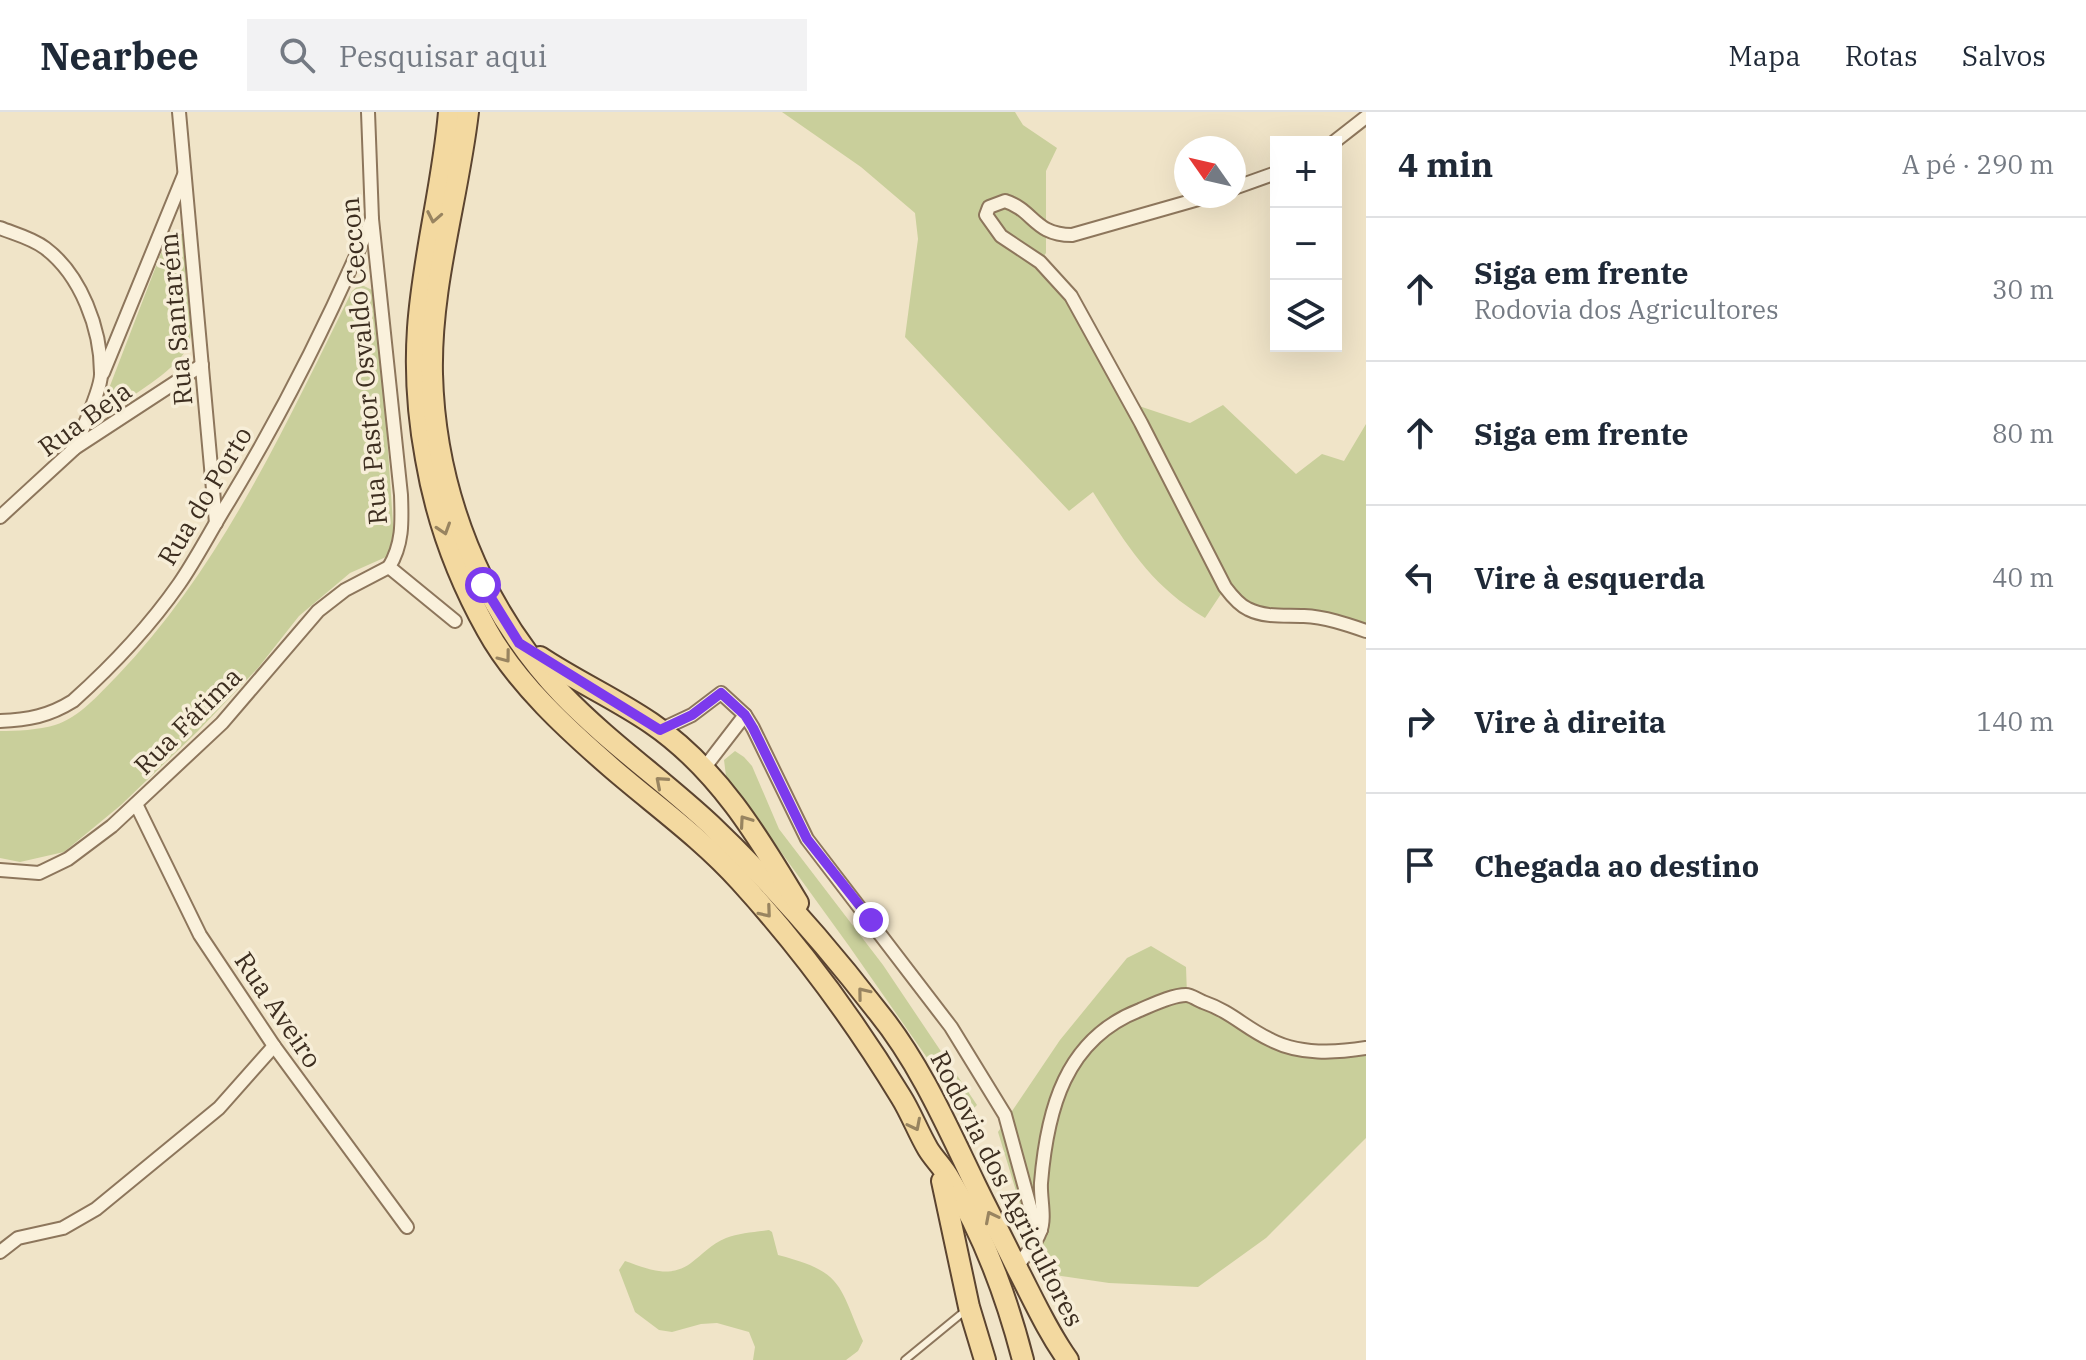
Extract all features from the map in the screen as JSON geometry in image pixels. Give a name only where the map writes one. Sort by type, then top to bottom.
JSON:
[{"type":"main road","name":"Rodovia dos Agricultores","points":[[449,112],[445,162],[428,244],[418,329],[418,401],[426,462],[440,518],[487,631],[507,660],[555,716],[714,855],[740,881],[813,968],[878,1059],[929,1152],[948,1175],[968,1212],[1004,1298],[1023,1360]]},
{"type":"main road","name":"Rodovia dos Agricultores","points":[[468,112],[438,277],[432,371],[436,431],[452,503],[483,585],[519,643],[563,694],[711,825],[816,934],[882,1016],[925,1078],[1054,1340],[1068,1360]]},
{"type":"main road","points":[[519,643],[660,730],[705,767],[773,862],[816,934]]},
{"type":"main road","points":[[929,1152],[944,1185],[969,1307],[985,1360]]},
{"type":"street","name":"Rua Santarém","points":[[179,112],[216,523]]},
{"type":"street","name":"Rua Pastor Osvaldo Ceccon","points":[[368,112],[372,219],[401,495],[399,551],[389,567]]},
{"type":"street","points":[[1342,136],[1366,117]]},
{"type":"street","points":[[75,448],[185,173]]},
{"type":"street","points":[[1246,184],[1270,175]]},
{"type":"street","points":[[1174,206],[1072,235],[1051,233],[1039,227],[1017,206],[1005,201],[989,207],[986,215],[1001,236],[1040,262],[1071,296],[1141,423],[1225,587],[1240,604],[1275,616],[1333,620],[1366,631]]},
{"type":"street","name":"Rua do Porto","points":[[0,721],[30,720],[58,710],[89,686],[157,614],[181,581],[247,471],[320,337],[372,219]]},
{"type":"street","points":[[0,228],[44,247],[70,275],[93,324],[102,376]]},
{"type":"street","name":"Rua Beja","points":[[0,517],[75,448],[202,365]]},
{"type":"street","points":[[389,567],[455,621]]},
{"type":"street","name":"Rua Fátima","points":[[0,870],[39,873],[68,859],[136,804],[222,723],[318,611],[345,590],[389,567]]},
{"type":"street","points":[[660,730],[692,715],[721,693],[745,715],[807,839],[951,1027],[1005,1115],[1031,1210],[1041,1230]]},
{"type":"street","points":[[705,767],[745,715]]},
{"type":"street","name":"Rua Aveiro","points":[[136,804],[200,935],[274,1046],[407,1227]]},
{"type":"street","points":[[1017,1267],[1041,1230],[1040,1189],[1051,1116],[1065,1077],[1084,1049],[1119,1018],[1186,995],[1218,1006],[1270,1040],[1288,1047],[1306,1051],[1366,1048]]},
{"type":"street","points":[[0,1252],[18,1238],[63,1228],[96,1209],[219,1108],[274,1046]]},
{"type":"lane","points":[[905,1360],[969,1307]]},
{"type":"green space","points":[[782,112],[1015,112],[1023,125],[1057,148],[1046,171],[1046,253],[1040,262],[1056,277],[1130,403],[1190,423],[1223,405],[1296,474],[1322,454],[1344,461],[1366,424],[1366,631],[1255,611],[1225,588],[1205,618],[1154,577],[1093,492],[1069,511],[905,337],[918,239],[915,213],[861,167]]},
{"type":"green space","points":[[175,230],[183,235],[188,276],[191,323],[188,346],[167,371],[118,406],[110,402],[108,391],[168,235]]},
{"type":"green space","points":[[360,284],[372,290],[381,347],[395,553],[350,573],[299,616],[258,668],[198,731],[121,805],[64,852],[20,862],[0,858],[0,731],[42,728],[72,717],[104,690],[154,633],[189,588],[249,493],[352,291]]},
{"type":"green space","points":[[735,751],[752,766],[779,829],[883,965],[977,1105],[967,1115],[726,776],[724,760]]},
{"type":"green space","points":[[1151,946],[1186,967],[1187,995],[1288,1047],[1366,1048],[1366,1138],[1266,1238],[1198,1287],[1109,1283],[1041,1273],[998,1132],[1060,1040],[1127,958]]},
{"type":"green space","points":[[769,1230],[778,1255],[827,1274],[842,1293],[863,1341],[858,1351],[846,1360],[753,1360],[755,1347],[749,1332],[717,1323],[672,1332],[659,1330],[635,1312],[619,1270],[625,1261],[658,1271],[675,1271],[726,1238]]},
{"type":"route","points":[[483,585],[519,643],[660,730],[692,715],[721,693],[745,715],[753,728],[807,839],[871,920]]}]
